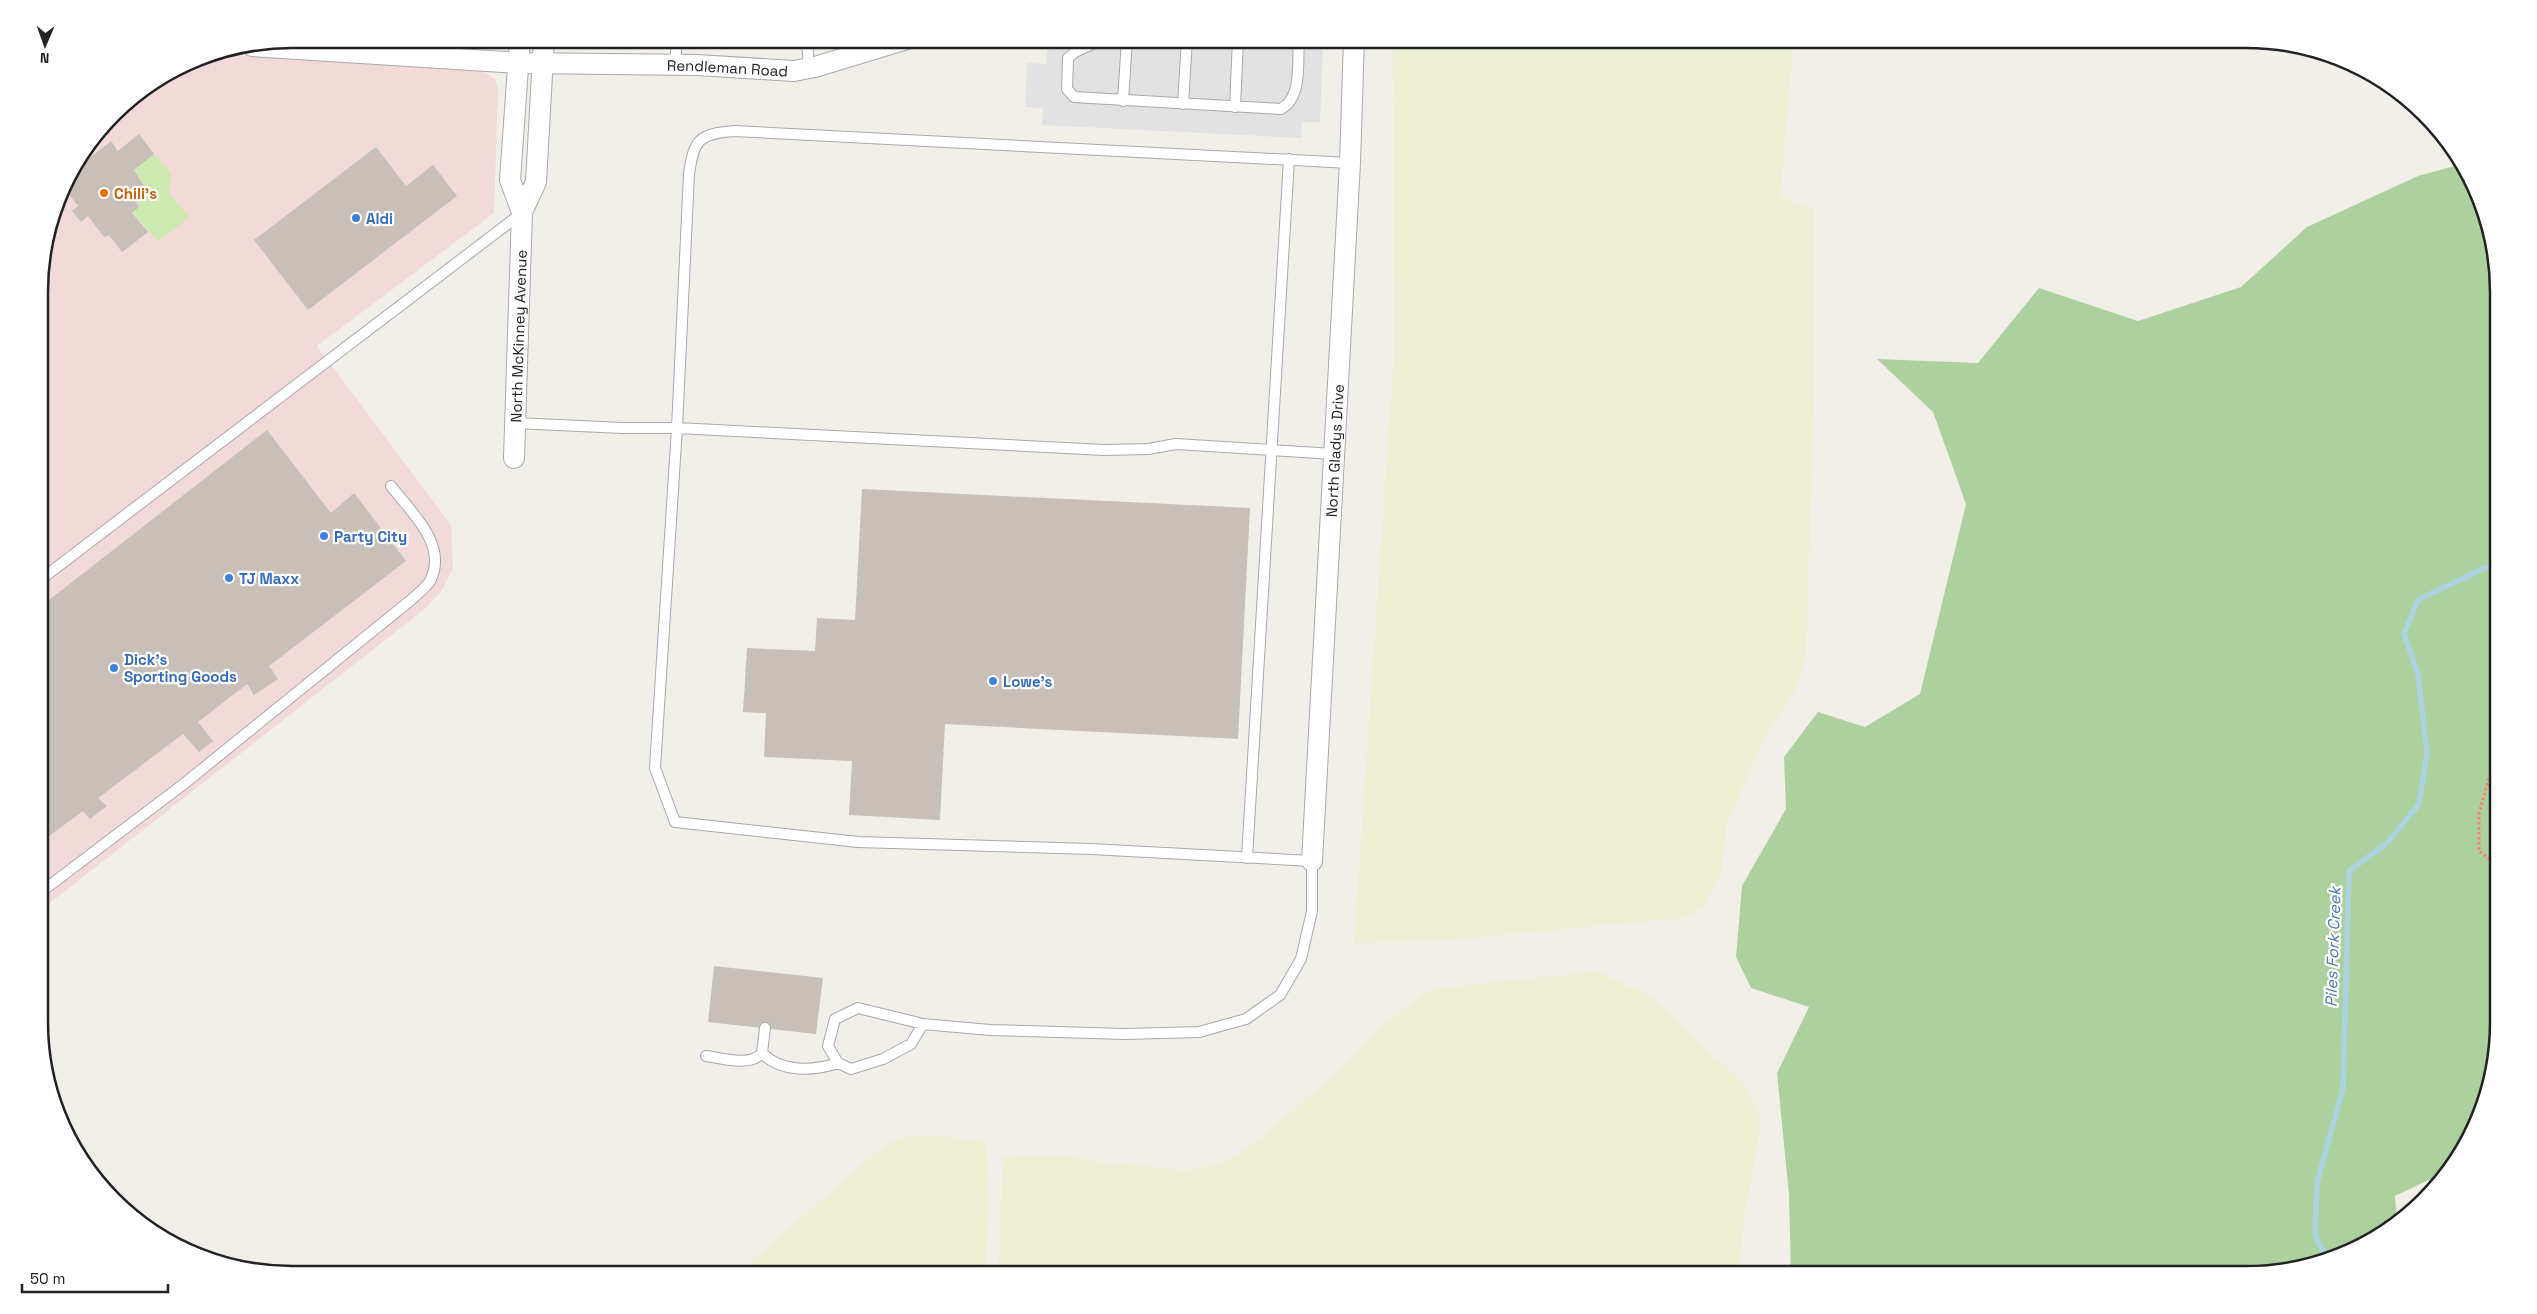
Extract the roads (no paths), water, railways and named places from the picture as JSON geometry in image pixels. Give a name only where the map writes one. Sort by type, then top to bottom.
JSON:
[{"type":"street","name":"Rendleman Road","points":[[282,48],[520,63],[675,65],[794,71],[877,48]]},
{"type":"street","name":"North McKinney Avenue","points":[[514,458],[522,212],[510,180],[520,48]]},
{"type":"street","name":"North McKinney Avenue","points":[[522,212],[536,182],[544,48]]},
{"type":"street","name":"North Gladys Drive","points":[[1312,861],[1350,163],[1354,48]]},
{"type":"lane","points":[[675,65],[676,48]]},
{"type":"lane","points":[[808,48],[809,68]]},
{"type":"lane","points":[[1084,48],[1068,58],[1067,89],[1074,97],[1281,109],[1291,104],[1295,95],[1298,48]]},
{"type":"lane","points":[[1123,100],[1126,48]]},
{"type":"lane","points":[[1183,104],[1186,48]]},
{"type":"lane","points":[[1235,107],[1238,48]]},
{"type":"lane","points":[[923,1024],[911,1044],[883,1059],[851,1068],[838,1063],[828,1046],[835,1019],[858,1008],[923,1024],[990,1030],[1125,1034],[1198,1032],[1246,1019],[1280,995],[1301,959],[1312,911],[1312,861],[1092,849],[858,842],[675,822],[655,768],[677,428],[689,174],[692,154],[697,142],[705,136],[734,131],[1350,163]]},
{"type":"lane","points":[[1247,858],[1289,159]]},
{"type":"lane","points":[[48,574],[522,212]]},
{"type":"lane","points":[[515,423],[623,428],[677,428],[1104,450],[1148,448],[1176,444],[1334,454]]},
{"type":"lane","points":[[48,887],[185,783],[411,600],[430,580],[435,550],[429,535],[391,486]]},
{"type":"lane","points":[[706,1056],[749,1060],[759,1058],[762,1053],[765,1028]]},
{"type":"lane","points":[[762,1053],[770,1062],[795,1068],[820,1069],[838,1063]]},
{"type":"waterway","name":"Piles Fork Creek","points":[[2324,1254],[2315,1235],[2317,1183],[2343,1088],[2349,871],[2387,843],[2419,804],[2427,753],[2418,674],[2404,634],[2418,600],[2490,565]]},
{"type":"place","name":"Chili's","points":[[104,193]]},
{"type":"place","name":"Aldi","points":[[356,218]]},
{"type":"place","name":"Party City","points":[[324,536]]},
{"type":"place","name":"TJ Maxx","points":[[229,578]]},
{"type":"place","name":"Dick's Sporting Goods","points":[[114,668]]},
{"type":"place","name":"Lowe's","points":[[993,681]]}]
